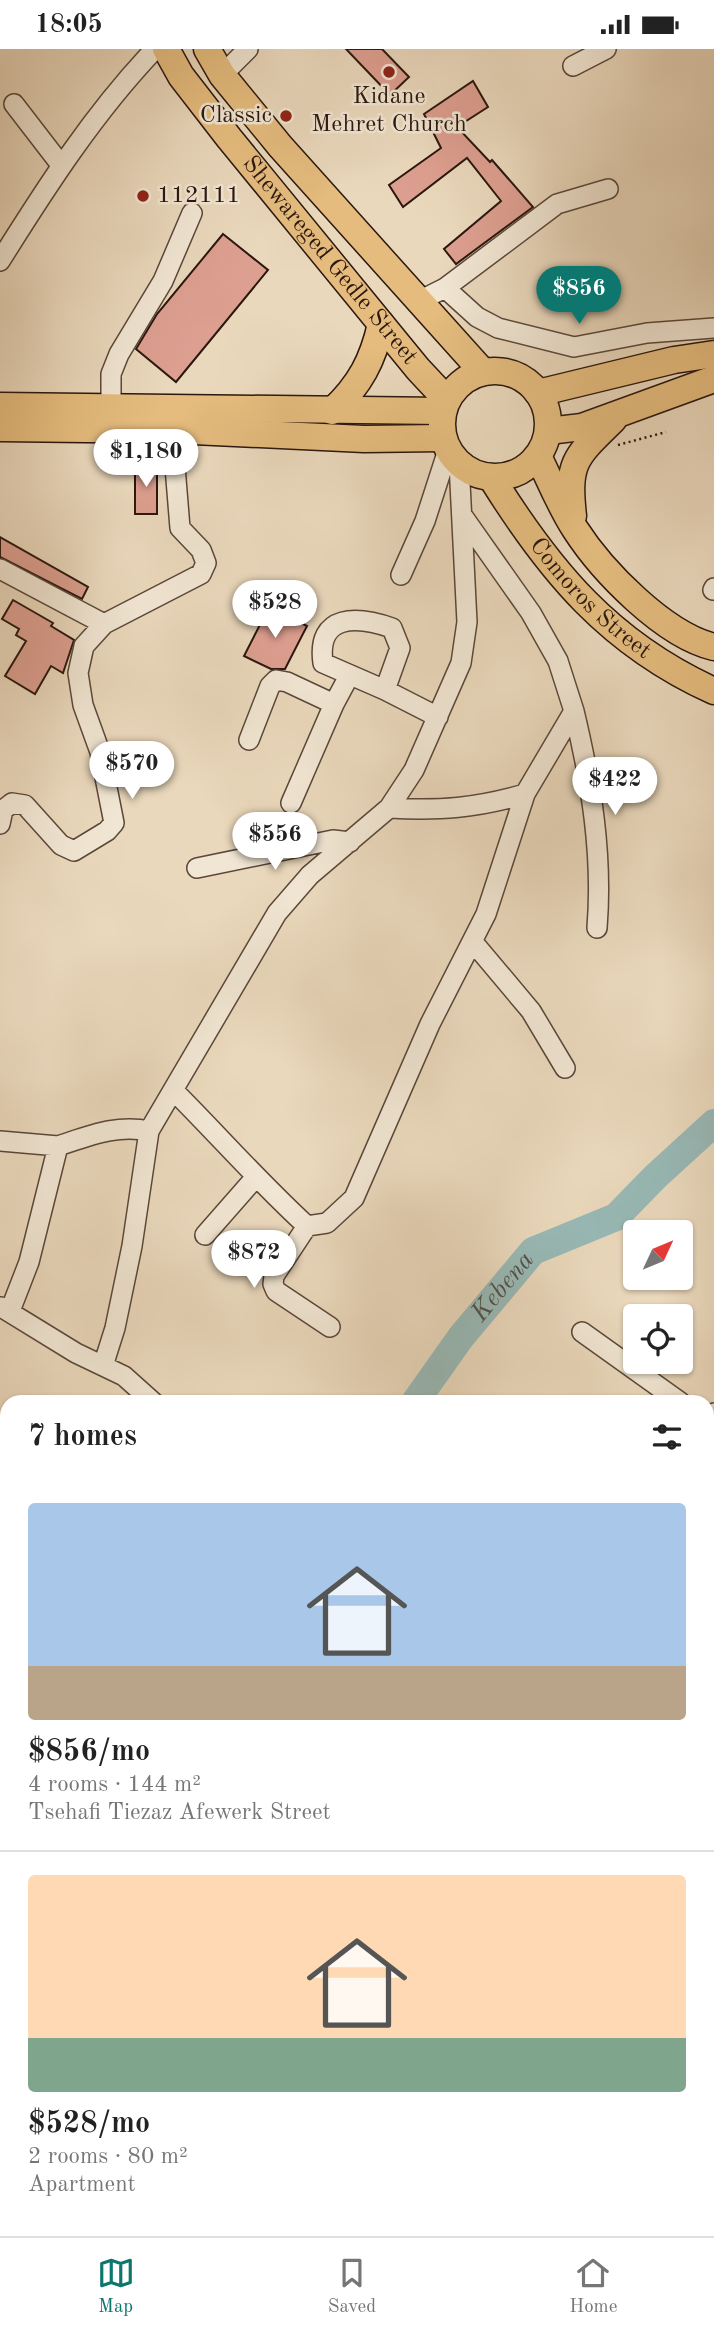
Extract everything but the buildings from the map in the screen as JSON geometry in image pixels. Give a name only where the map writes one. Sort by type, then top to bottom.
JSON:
[{"type":"main road","name":"Shewareged Gedle Street","points":[[166,49],[181,76],[229,138],[445,406]]},
{"type":"main road","name":"Shewareged Gedle Street","points":[[207,49],[222,75],[417,302],[483,372]]},
{"type":"main road","points":[[332,411],[364,375],[375,351],[381,324]]},
{"type":"main road","points":[[538,393],[674,360],[714,354]]},
{"type":"main road","points":[[0,428],[172,431],[364,439],[450,450],[474,473],[491,477],[517,472],[538,456],[548,431],[544,404],[538,393],[515,375],[483,372],[462,383],[445,406],[450,450]]},
{"type":"main road","points":[[548,431],[582,427],[714,379]]},
{"type":"main road","points":[[0,406],[332,411],[445,406]]},
{"type":"main road","points":[[575,528],[570,473],[579,454],[618,414]]},
{"type":"main road","name":"Comoros Street","points":[[538,456],[575,528],[595,556],[643,603],[702,644],[714,647]]},
{"type":"main road","name":"Comoros Street","points":[[491,477],[548,560],[592,610],[636,648],[680,675],[714,691]]},
{"type":"street","points":[[0,261],[61,165],[117,89],[155,49]]},
{"type":"street","points":[[222,75],[248,49]]},
{"type":"street","points":[[573,66],[606,49]]},
{"type":"street","points":[[14,104],[61,165]]},
{"type":"street","points":[[417,302],[445,288],[557,204],[608,189]]},
{"type":"street","points":[[111,407],[111,374],[119,354],[163,281],[192,213]]},
{"type":"street","points":[[445,288],[477,317],[498,328],[574,347],[647,333],[714,328]]},
{"type":"street","points":[[0,824],[3,810],[12,803],[25,805],[61,845],[75,851],[107,831],[114,823],[100,752],[83,705],[78,673],[84,646],[104,624],[192,580],[201,573],[206,563],[201,550],[180,528],[172,431]]},
{"type":"street","points":[[103,1366],[115,1328],[132,1246],[149,1131],[277,913],[310,875],[389,808],[414,770],[461,663],[465,643],[462,515],[450,450]]},
{"type":"street","points":[[401,575],[425,521],[450,450]]},
{"type":"street","points":[[462,515],[531,613],[558,661],[574,711],[595,818],[600,890],[597,928]]},
{"type":"street","points":[[0,569],[104,624]]},
{"type":"street","points":[[385,690],[400,648],[392,628],[355,618],[340,621],[329,633],[321,652],[323,663],[438,717]]},
{"type":"street","points":[[291,803],[349,676]]},
{"type":"street","points":[[249,740],[270,686],[276,680],[287,682],[334,704]]},
{"type":"street","points":[[330,1327],[276,1291],[274,1276],[307,1226],[327,1223],[354,1198],[430,1024],[486,914],[525,794],[574,711]]},
{"type":"street","points":[[389,808],[435,811],[480,807],[525,794]]},
{"type":"street","points":[[197,868],[333,840],[350,842]]},
{"type":"street","points":[[473,941],[531,1011],[565,1068]]},
{"type":"street","points":[[174,1091],[222,1138],[255,1178],[307,1226]]},
{"type":"street","points":[[0,1141],[58,1146],[107,1130],[132,1127],[149,1131]]},
{"type":"street","points":[[58,1146],[29,1262],[5,1309],[103,1366],[124,1375],[145,1395]]},
{"type":"street","points":[[205,1235],[255,1178]]},
{"type":"street","points":[[582,1332],[670,1395]]},
{"type":"path","points":[[618,445],[666,432]]},
{"type":"waterway","name":"Kebena","points":[[420,1395],[461,1337],[533,1251],[616,1217],[714,1123]]},
{"type":"place","name":"Kidane Mehret Church","points":[[389,72]]},
{"type":"place","name":"Classic","points":[[286,116]]},
{"type":"place","name":"112111","points":[[143,196]]}]
